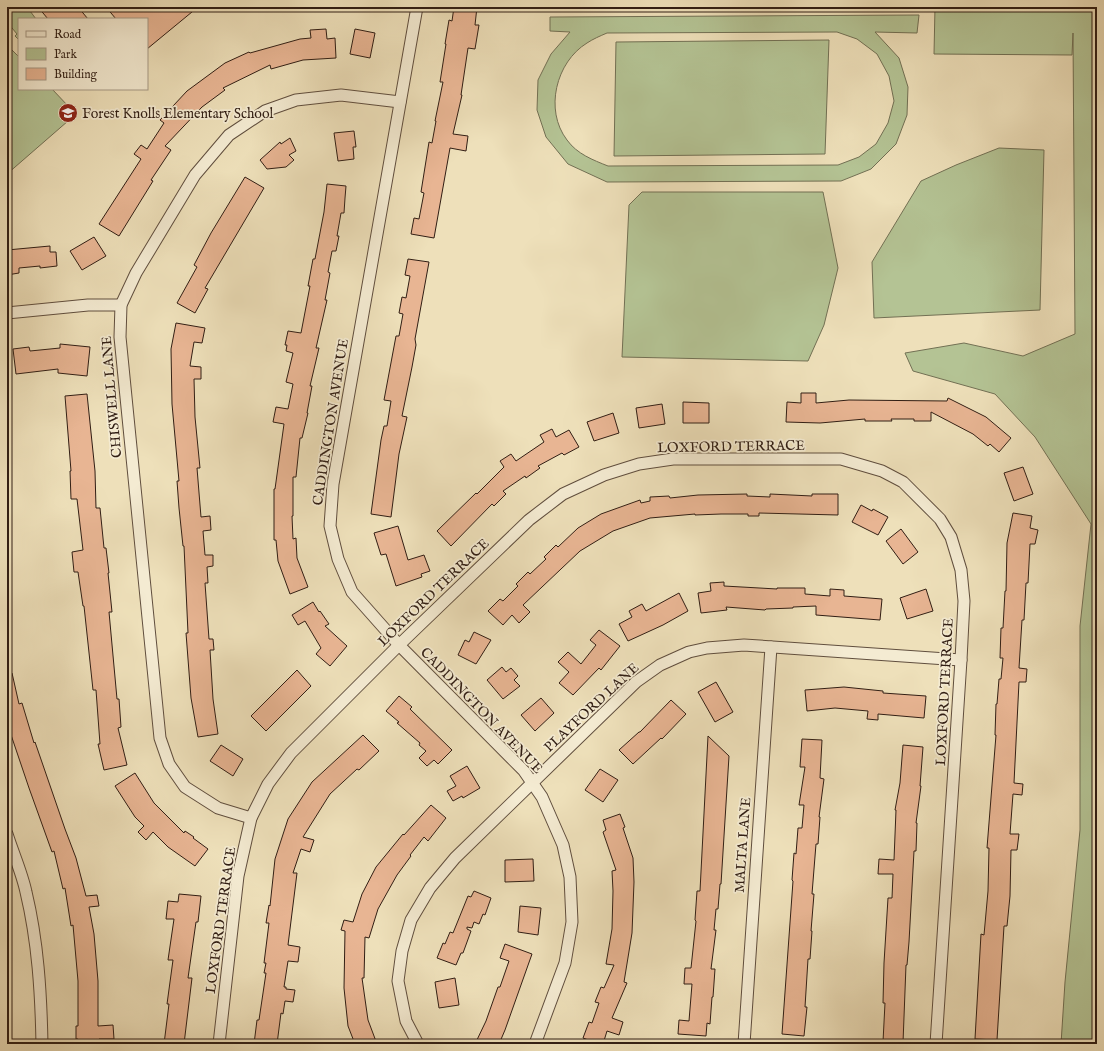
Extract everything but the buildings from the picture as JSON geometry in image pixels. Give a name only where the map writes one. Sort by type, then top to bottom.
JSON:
[{"type":"street","name":"CADDINGTON AVENUE","points":[[417,7],[333,484],[330,526],[338,559],[352,592],[399,645],[524,771],[542,797],[563,845],[570,877],[572,922],[565,962],[535,1044]]},
{"type":"street","name":"CHISWELL LANE","points":[[251,818],[218,808],[185,787],[169,764],[160,738],[120,337],[121,305],[136,273],[195,175],[229,136],[265,111],[296,100],[341,95],[400,102]]},
{"type":"street","points":[[7,312],[88,305],[121,305]]},
{"type":"street","name":"LOXFORD TERRACE","points":[[219,1044],[238,876],[251,818],[268,784],[291,753],[399,645],[529,520],[563,494],[604,474],[639,464],[674,459],[841,459],[882,470],[903,482],[940,519],[951,537],[961,570],[964,601],[936,1044]]},
{"type":"street","name":"PLAYFORD LANE","points":[[418,1044],[406,1021],[398,981],[402,951],[411,920],[430,888],[455,858],[636,682],[660,665],[689,652],[707,648],[744,645],[961,660]]},
{"type":"street","name":"MALTA LANE","points":[[744,1044],[771,647]]},
{"type":"street","points":[[7,834],[26,891],[37,950],[42,995],[42,1044]]},
{"type":"green space","points":[[27,7],[35,18],[18,18],[18,39],[15,36],[17,34],[7,22],[7,8]]},
{"type":"green space","points":[[935,7],[1097,7],[1097,1044],[1061,1044],[1065,982],[1080,830],[1080,626],[1091,524],[1035,437],[995,394],[913,371],[905,353],[964,343],[1023,356],[1075,334],[1073,33],[1072,55],[934,54]]},
{"type":"green space","points":[[919,15],[917,33],[875,32],[899,58],[908,87],[907,115],[896,144],[871,169],[841,181],[607,182],[568,164],[546,137],[537,110],[538,80],[551,54],[570,32],[550,31],[550,17]],"holes":[[[837,32],[857,39],[877,54],[889,76],[894,101],[888,123],[876,144],[859,157],[838,165],[608,166],[586,156],[571,145],[560,128],[556,115],[555,101],[557,87],[561,74],[568,62],[576,51],[587,43],[607,33]]]},
{"type":"green space","points":[[829,40],[825,154],[614,156],[616,42]]},
{"type":"green space","points":[[10,48],[18,56],[18,90],[53,90],[69,107],[68,121],[7,174],[7,49]]},
{"type":"green space","points":[[999,148],[1044,150],[1040,310],[874,318],[872,262],[921,181]]},
{"type":"green space","points":[[642,192],[823,192],[838,268],[824,325],[808,361],[622,357],[629,205]]},
{"type":"place","name":"Forest Knolls Elementary School","points":[[68,113]]}]
